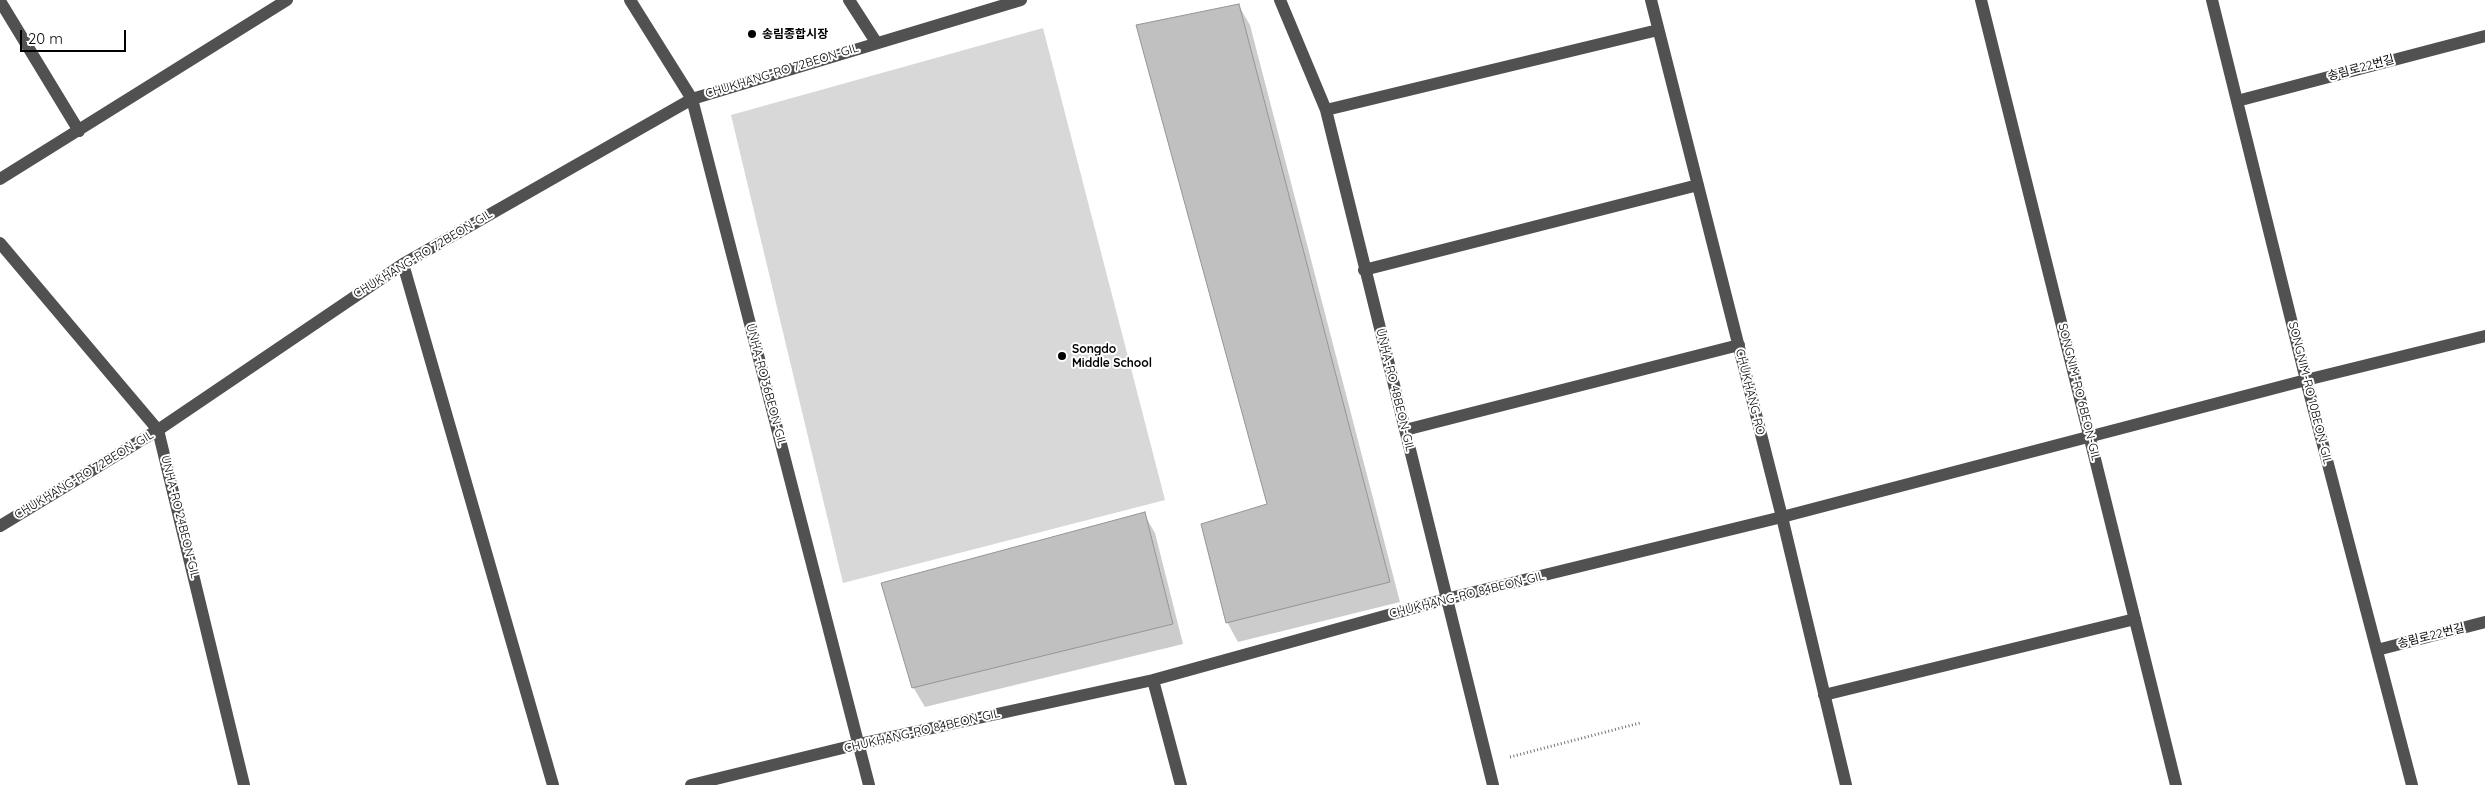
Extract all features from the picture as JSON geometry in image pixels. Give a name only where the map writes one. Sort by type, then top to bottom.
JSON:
[{"type":"street","points":[[0,180],[288,0]]},
{"type":"street","name":"UNHA-RO 36BEON-GIL","points":[[630,0],[692,99],[869,785]]},
{"type":"street","name":"CHUKHANG-RO 72BEON-GIL","points":[[849,0],[876,42]]},
{"type":"street","name":"CHUKHANG-RO 72BEON-GIL","points":[[0,526],[158,430],[403,264],[692,99],[876,42],[1021,0]]},
{"type":"street","name":"UNHA-RO 48BEON-GIL","points":[[1280,0],[1326,110],[1364,270],[1493,785]]},
{"type":"street","name":"CHUKHANG-RO","points":[[1651,0],[1782,516],[1846,785]]},
{"type":"street","name":"SONGNIM-RO 6BEON-GIL","points":[[1981,0],[2176,785]]},
{"type":"street","name":"SONGNIM-RO 10BEON-GIL","points":[[2212,0],[2306,380],[2412,785]]},
{"type":"street","points":[[0,1],[79,131]]},
{"type":"street","points":[[1326,110],[1658,30]]},
{"type":"street","name":"송림로22번길","points":[[2237,101],[2485,36]]},
{"type":"street","points":[[1364,270],[1698,185]]},
{"type":"street","name":"UNHA-RO 24BEON-GIL","points":[[0,243],[158,430],[244,785]]},
{"type":"street","points":[[403,264],[553,785]]},
{"type":"street","points":[[2306,380],[2485,336]]},
{"type":"street","points":[[1405,430],[1739,345]]},
{"type":"street","name":"CHUKHANG-RO 84BEON-GIL","points":[[691,785],[859,744],[1154,680],[1446,599],[1782,516],[2306,380]]},
{"type":"street","points":[[1824,695],[2135,619]]},
{"type":"street","name":"송림로22번길","points":[[2376,650],[2485,622]]},
{"type":"street","points":[[1154,680],[1181,785]]},
{"type":"path","points":[[1488,763],[1640,724]]},
{"type":"shaded area","points":[[1043,28],[1165,500],[843,583],[731,115]]},
{"type":"building","points":[[1239,4],[1390,582],[1226,623],[1201,524],[1267,504],[1136,25]]},
{"type":"building","points":[[1145,512],[1173,624],[912,688],[881,583]]},
{"type":"place","name":"송림종합시장","points":[[752,34]]},
{"type":"place","name":"Songdo Middle School","points":[[1062,356]]}]
